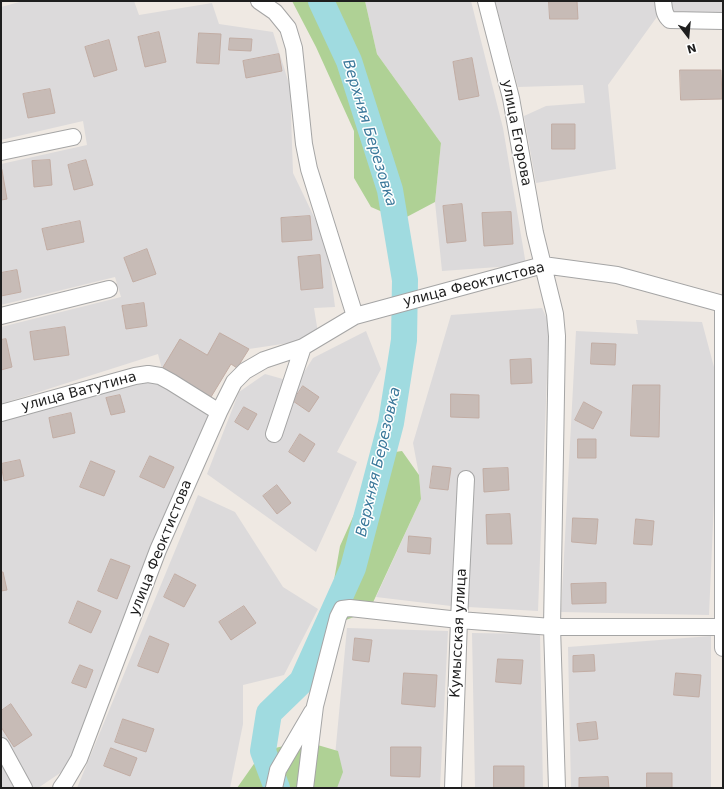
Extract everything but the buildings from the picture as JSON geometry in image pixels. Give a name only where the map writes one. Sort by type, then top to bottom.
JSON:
[{"type":"street","points":[[259,1],[275,12],[288,28],[294,48],[304,144],[309,169],[355,316]]},
{"type":"street","name":"улица Егорова","points":[[486,1],[511,98],[535,233],[555,314],[557,336],[552,627],[558,788]]},
{"type":"street","points":[[663,1],[664,12],[670,20],[723,21]]},
{"type":"street","points":[[1,152],[73,137]]},
{"type":"street","name":"улица Феоктистова","points":[[60,788],[66,782],[80,760],[158,550],[219,412],[234,382],[245,371],[264,360],[303,346],[355,316],[543,265],[617,275],[723,304]]},
{"type":"street","points":[[1,316],[109,289]]},
{"type":"street","points":[[723,304],[723,648]]},
{"type":"street","points":[[274,434],[303,346]]},
{"type":"street","name":"улица Ватутина","points":[[1,413],[135,376],[148,374],[160,376],[219,412]]},
{"type":"street","name":"Кумысская улица","points":[[453,788],[466,479]]},
{"type":"street","points":[[305,788],[316,706],[338,617],[342,609],[350,608],[459,620],[552,627],[723,627]]},
{"type":"street","points":[[274,788],[278,770],[316,706]]},
{"type":"street","points":[[1,746],[24,788]]},
{"type":"shaded area","points":[[23,1],[134,1],[139,15],[212,3],[219,24],[273,32],[290,87],[293,173],[327,244],[335,307],[314,308],[318,333],[309,340],[249,349],[237,368],[231,364],[211,397],[162,369],[158,354],[1,404],[1,327],[121,297],[115,277],[1,305],[1,164],[87,145],[83,121],[1,140],[1,7]]},
{"type":"shaded area","points":[[365,1],[471,1],[503,128],[526,265],[442,271],[435,202],[441,143],[377,54]]},
{"type":"shaded area","points":[[495,1],[723,1],[723,13],[659,14],[608,85],[616,169],[536,183],[524,116],[546,106],[585,103],[583,85],[518,87]]},
{"type":"shaded area","points":[[542,308],[549,323],[538,611],[451,606],[376,597],[421,499],[419,475],[413,443],[451,315]]},
{"type":"shaded area","points":[[636,320],[702,322],[719,386],[709,615],[561,612],[576,331],[638,334]]},
{"type":"shaded area","points":[[366,331],[381,369],[337,452],[357,462],[316,552],[207,474],[239,392],[265,374],[297,383],[313,358]]},
{"type":"shaded area","points":[[152,377],[210,413],[66,769],[38,788],[1,788],[1,422]]},
{"type":"shaded area","points":[[198,495],[235,512],[283,587],[318,609],[284,675],[243,685],[243,724],[230,788],[77,788]]},
{"type":"shaded area","points":[[347,628],[448,631],[440,788],[332,788]]},
{"type":"shaded area","points":[[472,633],[540,634],[543,788],[475,788]]},
{"type":"shaded area","points":[[711,636],[711,788],[571,788],[568,647]]},
{"type":"green space","points":[[292,1],[365,1],[377,54],[441,143],[435,202],[401,220],[371,207],[354,178],[354,131],[316,47]]},
{"type":"green space","points":[[402,451],[419,475],[421,499],[369,611],[346,620],[330,603],[340,546],[381,454]]},
{"type":"green space","points":[[304,741],[338,751],[343,772],[337,788],[237,788],[263,751]]},
{"type":"waterway","name":"Верхняя Березовка","points":[[277,788],[263,751],[269,713],[302,681],[353,568],[391,423],[404,340],[405,280],[390,190],[349,61],[321,1]]}]
